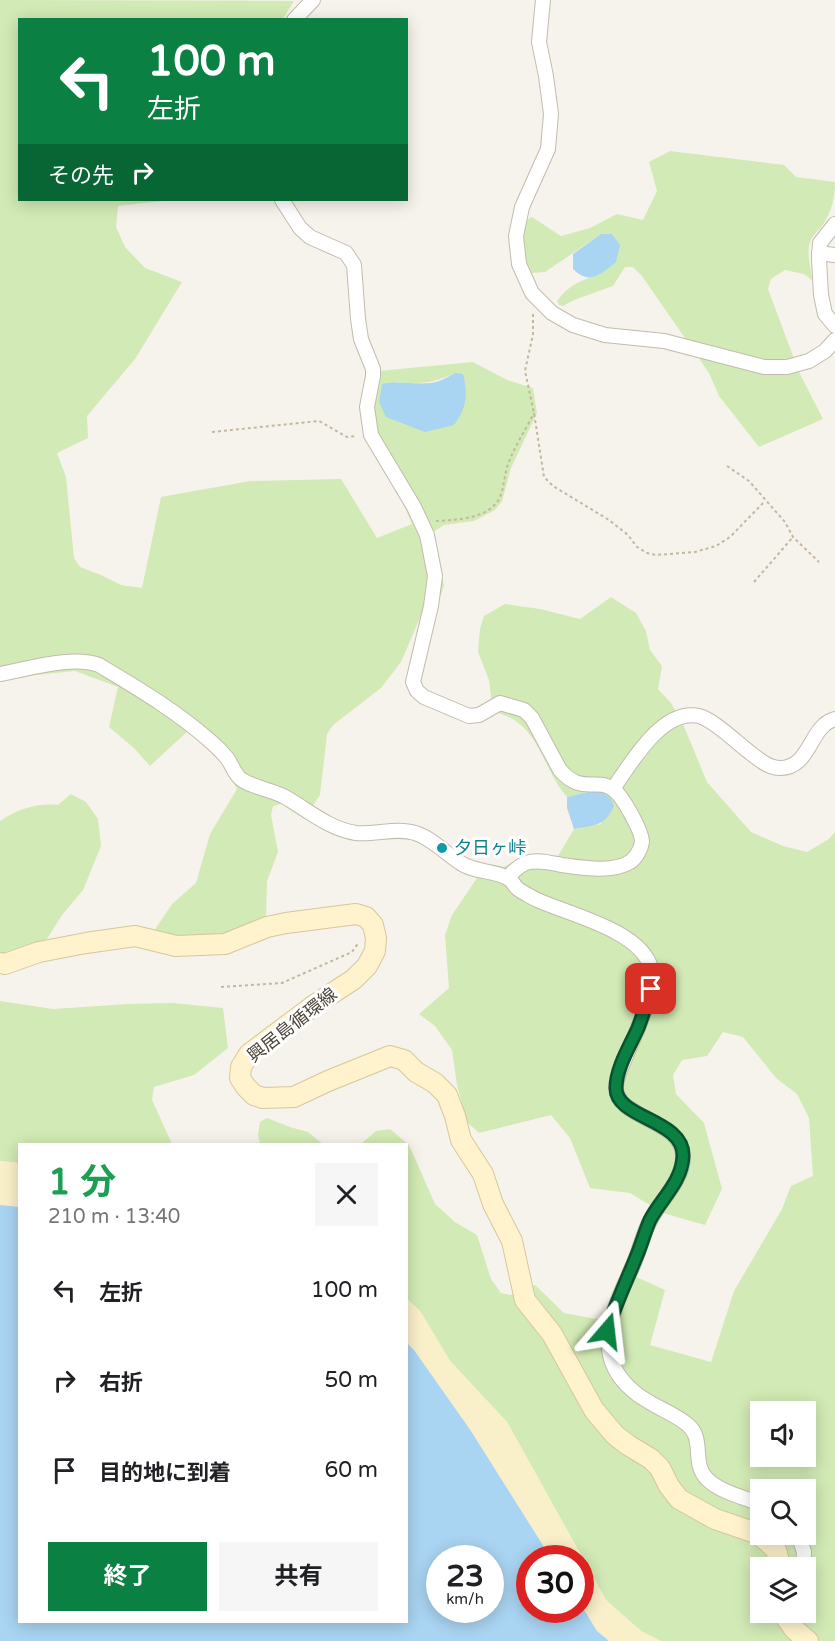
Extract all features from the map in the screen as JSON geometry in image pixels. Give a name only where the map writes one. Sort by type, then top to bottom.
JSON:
[{"type":"main road","points":[[0,963],[5,964],[39,952],[135,936],[176,946],[225,944],[267,927],[286,923],[356,914],[366,918],[370,923]]},
{"type":"main road","name":"興居島循環線","points":[[370,923],[376,938],[375,951],[368,966],[354,979],[313,1006],[249,1054],[241,1067],[240,1077],[246,1087],[254,1095],[264,1098],[294,1096],[390,1056],[404,1060],[416,1072],[435,1083],[447,1095],[461,1140],[483,1174],[493,1204],[512,1241],[525,1300],[552,1334],[594,1410],[615,1435],[651,1459],[660,1468],[679,1499],[715,1519],[756,1533],[776,1550],[778,1557]]},
{"type":"street","points":[[296,18],[313,0]]},
{"type":"street","points":[[543,0],[539,42],[551,114],[548,149],[522,207],[516,236],[519,264],[532,293],[552,313],[573,325],[605,335],[664,340],[764,367],[787,367],[809,361],[825,351],[835,340]]},
{"type":"street","points":[[283,201],[300,228],[310,237],[346,253],[354,264],[361,339],[373,369],[367,406],[371,435],[388,460],[427,535],[435,576],[431,606],[413,682],[417,691],[424,697],[469,716],[479,715],[500,704],[524,710],[532,718],[566,777],[579,784],[605,785],[613,789],[639,830],[642,842],[634,860],[622,867],[608,869],[541,861],[527,862],[508,878]]},
{"type":"street","points":[[835,224],[820,243],[819,253],[821,295],[825,314],[835,326]]},
{"type":"street","points":[[819,253],[835,255]]},
{"type":"street","points":[[0,674],[76,661],[99,665],[154,697],[193,727],[230,761],[236,775],[245,782],[284,796],[309,813],[355,833],[411,831],[421,835],[471,869],[508,878],[518,888],[536,899],[582,916],[636,945],[646,956],[652,971],[651,989],[618,1076],[616,1089],[619,1098],[627,1107],[668,1130],[678,1141],[683,1154],[681,1169],[669,1194],[651,1219],[614,1309],[607,1331],[609,1354],[619,1375],[631,1390],[692,1427],[698,1444],[700,1471],[708,1480],[721,1489],[750,1500]]},
{"type":"street","points":[[613,789],[646,743],[662,726],[680,717],[700,716],[763,762],[778,768],[792,766],[803,757],[820,728],[835,719]]},
{"type":"path","points":[[532,293],[533,334],[525,371],[544,477],[553,486],[609,520],[646,553],[656,555],[695,552],[716,546],[730,537],[765,501]]},
{"type":"path","points":[[421,522],[472,517],[489,509],[497,502],[502,491],[507,466],[534,413]]},
{"type":"path","points":[[212,432],[319,421],[347,437],[371,435]]},
{"type":"path","points":[[727,466],[749,482],[785,522],[793,537],[819,562]]},
{"type":"path","points":[[753,582],[793,537]]},
{"type":"path","points":[[221,987],[282,983],[352,952],[370,923]]},
{"type":"green space","points":[[0,0],[294,1],[284,18],[18,18],[18,201],[162,201],[118,206],[116,227],[125,247],[145,268],[182,282],[135,359],[87,416],[88,438],[57,453],[66,477],[74,558],[80,567],[121,585],[142,588],[161,497],[250,481],[341,479],[377,538],[412,524],[391,476],[365,435],[368,372],[473,362],[507,380],[533,388],[537,413],[511,468],[502,501],[495,510],[474,521],[444,525],[432,533],[444,585],[441,595],[420,618],[401,662],[381,688],[333,725],[327,734],[320,795],[304,819],[281,804],[273,806],[271,815],[278,852],[267,881],[266,919],[225,949],[154,931],[172,904],[196,883],[210,834],[237,789],[224,763],[190,729],[150,766],[134,748],[109,727],[118,687],[75,671],[0,681]],"holes":[[[455,373],[386,417],[395,382],[425,382]]]},
{"type":"green space","points":[[670,151],[784,165],[796,177],[835,182],[834,198],[829,213],[822,226],[812,237],[809,246],[812,280],[804,274],[785,270],[771,279],[768,289],[799,372],[823,419],[759,447],[719,396],[709,373],[642,276],[633,267],[625,267],[613,286],[563,306],[559,305],[557,301],[561,295],[571,287],[600,274],[601,234],[545,272],[532,273],[524,254],[523,228],[525,221],[532,217],[561,236],[590,228],[617,214],[643,220],[657,191],[649,162]]},
{"type":"green space","points":[[611,597],[636,613],[646,631],[650,650],[662,666],[658,689],[671,703],[683,724],[707,782],[751,832],[783,846],[807,852],[829,839],[835,832],[835,1641],[661,1641],[641,1631],[606,1600],[594,1578],[594,1545],[575,1545],[507,1422],[450,1361],[420,1311],[408,1300],[408,1144],[435,1204],[455,1222],[477,1235],[491,1279],[501,1293],[511,1295],[535,1285],[564,1313],[602,1320],[623,1271],[665,1290],[650,1345],[711,1362],[734,1291],[782,1209],[791,1186],[813,1176],[809,1118],[797,1094],[776,1078],[743,1037],[723,1032],[707,1056],[682,1060],[673,1075],[676,1094],[704,1123],[722,1189],[705,1225],[663,1213],[630,1193],[590,1188],[570,1138],[551,1115],[479,1133],[467,1122],[457,1085],[452,1050],[435,1026],[419,1014],[449,988],[445,935],[452,915],[485,866],[502,868],[516,860],[535,855],[558,856],[574,829],[601,824],[596,790],[567,797],[530,735],[509,717],[493,712],[489,680],[478,652],[480,629],[484,616],[505,604],[540,609],[580,619]]},
{"type":"green space","points":[[71,794],[86,802],[98,819],[101,846],[83,890],[62,915],[47,939],[22,949],[0,954],[0,821],[28,808],[58,805]]},
{"type":"green space","points":[[0,1001],[53,1009],[173,1003],[223,1008],[228,1048],[194,1075],[154,1087],[152,1100],[172,1143],[18,1143],[18,1163],[0,1161]]},
{"type":"green space","points":[[267,1118],[308,1132],[322,1143],[260,1143],[258,1134],[260,1122]]},
{"type":"green space","points":[[390,1129],[407,1143],[362,1143],[376,1131]]},
{"type":"sand","points":[[0,1161],[18,1163],[18,1207],[0,1205]]},
{"type":"sand","points":[[408,1301],[420,1311],[450,1361],[507,1422],[575,1545],[543,1545],[471,1431],[408,1344]]},
{"type":"sand","points":[[594,1578],[606,1600],[640,1631],[661,1641],[609,1641],[597,1631],[592,1623],[594,1623]]},
{"type":"water","points":[[601,234],[612,234],[620,245],[616,262],[595,276],[585,277],[573,269],[573,254]]},
{"type":"water","points":[[455,373],[463,374],[466,395],[462,412],[454,425],[425,432],[386,417],[379,402],[382,384],[429,383]]},
{"type":"water","points":[[596,790],[610,798],[614,806],[606,818],[598,824],[574,829],[567,808],[567,797]]},
{"type":"water","points":[[0,1205],[18,1207],[18,1623],[408,1623],[408,1344],[471,1431],[543,1545],[516,1545],[516,1623],[592,1623],[597,1631],[609,1641],[0,1641]]},
{"type":"place","name":"夕日ヶ峠","points":[[442,848]]},
{"type":"route","points":[[607,1331],[651,1219],[669,1194],[681,1169],[683,1154],[678,1141],[668,1130],[627,1107],[619,1098],[616,1089],[618,1076],[651,989]]}]
